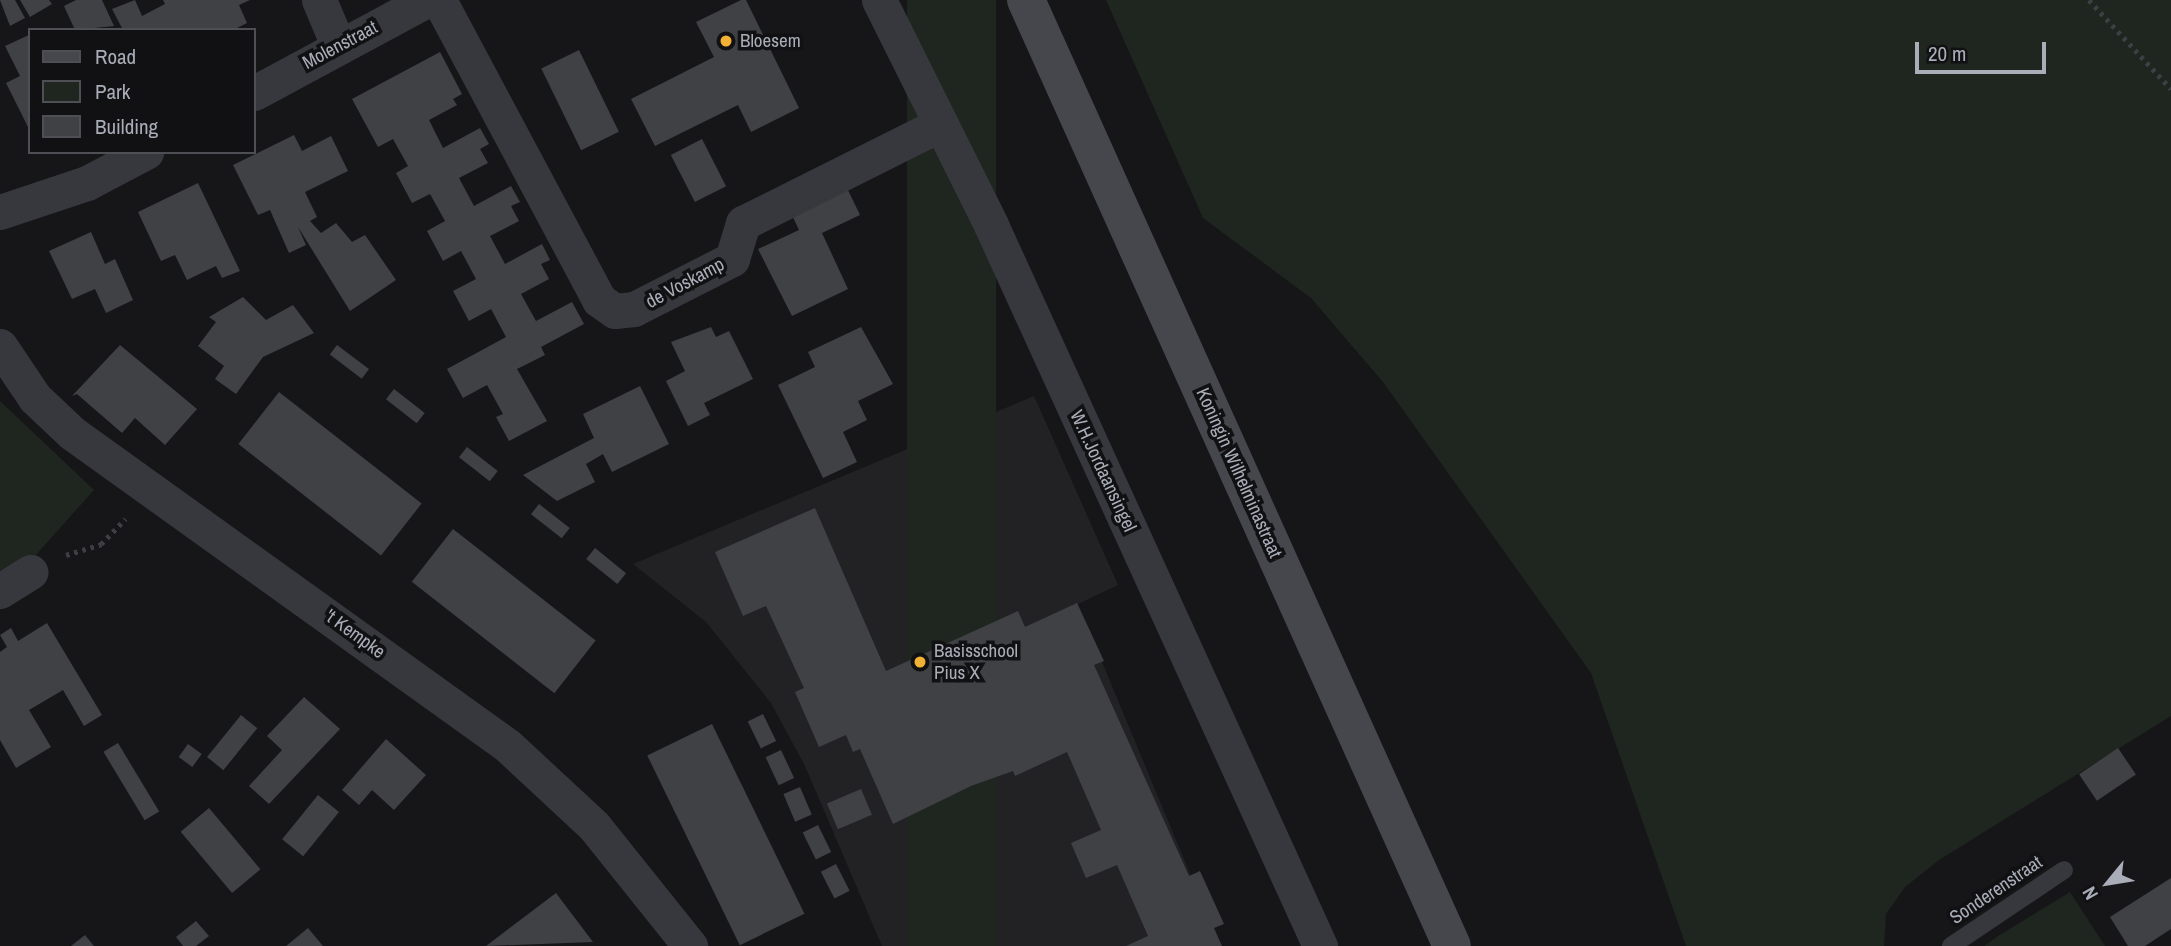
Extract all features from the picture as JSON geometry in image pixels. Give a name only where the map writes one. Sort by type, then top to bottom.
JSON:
[{"type":"main road","name":"Koningin Wilhelminastraat","points":[[1026,0],[1452,946]]},
{"type":"street","points":[[318,0],[338,45]]},
{"type":"street","name":"Molenstraat","points":[[256,92],[338,45],[427,0]]},
{"type":"street","name":"de Voskamp","points":[[439,0],[599,300],[615,312],[635,309],[732,259],[743,223],[941,124]]},
{"type":"street","name":"W.H.Jordaansingel","points":[[878,0],[941,124],[1320,946]]},
{"type":"street","points":[[0,212],[87,183],[142,154]]},
{"type":"street","name":"'t Kempke","points":[[0,346],[35,398],[72,433],[155,488],[508,746],[594,826],[690,946]]},
{"type":"street","points":[[0,591],[30,572]]},
{"type":"lane","name":"Sonderenstraat","points":[[1951,946],[2064,870]]},
{"type":"path","points":[[2089,0],[2171,89]]},
{"type":"path","points":[[30,572],[101,544],[155,488]]},
{"type":"shaded area","name":"Basisschool Pius X","points":[[1034,396],[1118,585],[1078,604],[1220,946],[882,946],[805,766],[771,703],[706,622],[633,564]]},
{"type":"green space","points":[[907,0],[996,0],[996,946],[907,946]]},
{"type":"green space","points":[[1106,0],[2171,0],[2171,716],[1939,860],[1905,887],[1886,914],[1884,946],[1686,946],[1591,673],[1383,382],[1311,298],[1203,218]]},
{"type":"green space","points":[[0,401],[94,490],[26,566],[0,581]]},
{"type":"green space","points":[[2070,892],[2105,946],[1984,946],[1998,936]]},
{"type":"building","points":[[0,0],[15,0],[25,18],[10,26]]},
{"type":"building","points":[[20,0],[49,0],[52,4],[30,17]]},
{"type":"building","points":[[76,0],[102,0],[114,26],[74,28],[64,6]]},
{"type":"building","points":[[135,0],[142,16],[165,4],[163,0],[250,0],[239,5],[247,23],[237,28],[122,28],[112,9]]},
{"type":"building","points":[[746,0],[799,108],[751,132],[738,105],[655,146],[631,99],[714,57],[696,22]]},
{"type":"building","points":[[28,35],[28,127],[6,83],[20,76],[5,46]]},
{"type":"building","points":[[579,50],[619,132],[581,150],[541,68]]},
{"type":"building","points":[[440,52],[462,94],[453,99],[457,105],[429,120],[443,148],[480,128],[489,144],[480,149],[488,163],[459,178],[474,206],[511,186],[520,202],[511,206],[519,221],[490,236],[505,264],[542,244],[550,260],[541,264],[549,279],[521,294],[536,321],[572,302],[584,324],[541,347],[545,355],[517,369],[547,421],[509,441],[496,417],[503,414],[487,385],[463,398],[447,369],[506,337],[491,309],[469,321],[453,291],[476,279],[461,251],[443,261],[427,231],[445,221],[430,194],[412,203],[396,173],[408,166],[393,139],[378,147],[352,99]]},
{"type":"building","points":[[294,135],[302,151],[331,136],[348,171],[305,192],[317,217],[310,221],[321,233],[336,223],[352,242],[365,235],[396,280],[350,311],[298,227],[306,245],[289,253],[270,210],[258,215],[233,165]]},
{"type":"building","points":[[702,139],[726,186],[695,202],[671,155]]},
{"type":"building","points":[[198,183],[240,271],[222,278],[216,266],[187,280],[175,255],[161,261],[138,212]]},
{"type":"building","points":[[847,188],[860,215],[822,233],[848,289],[792,316],[758,249],[799,230],[792,215]]},
{"type":"building","points":[[91,232],[105,264],[115,259],[133,300],[106,313],[95,289],[72,299],[49,251]]},
{"type":"building","points":[[243,297],[266,320],[293,305],[314,333],[263,357],[236,394],[215,379],[224,366],[198,346],[216,322],[209,317]]},
{"type":"building","points":[[711,327],[716,337],[729,331],[753,379],[704,403],[710,415],[688,426],[666,381],[685,371],[671,342]]},
{"type":"building","points":[[861,327],[893,384],[858,401],[867,420],[843,432],[857,462],[823,478],[778,385],[815,367],[808,352]]},
{"type":"building","points":[[120,345],[197,409],[165,445],[135,418],[122,433],[77,394],[72,396]]},
{"type":"building","points":[[337,345],[369,369],[362,379],[330,355]]},
{"type":"building","points":[[640,386],[669,444],[612,472],[603,454],[586,464],[595,482],[557,501],[523,475],[594,438],[583,414]]},
{"type":"building","points":[[394,389],[425,413],[417,423],[386,399]]},
{"type":"building","points":[[279,392],[422,503],[381,555],[238,444]]},
{"type":"building","points":[[467,447],[498,471],[490,481],[459,457]]},
{"type":"building","points":[[539,504],[570,528],[562,538],[531,514]]},
{"type":"building","points":[[815,508],[886,671],[1018,611],[1025,627],[1077,603],[1104,661],[1094,665],[1189,876],[1200,871],[1224,924],[1214,928],[1222,946],[1126,946],[1148,936],[1117,865],[1086,878],[1071,843],[1101,830],[1067,752],[1015,776],[1013,771],[971,786],[893,824],[860,749],[853,752],[846,735],[819,747],[795,692],[804,688],[766,606],[743,616],[715,552]]},
{"type":"building","points":[[453,529],[596,640],[554,693],[412,582]]},
{"type":"building","points":[[595,548],[626,573],[617,584],[586,559]]},
{"type":"building","points":[[47,623],[102,715],[84,726],[63,690],[29,710],[51,747],[16,768],[0,740],[0,652],[7,647],[0,635],[11,628],[18,641]]},
{"type":"building","points":[[304,697],[340,729],[269,804],[249,786],[282,750],[267,736]]},
{"type":"building","points":[[763,714],[776,741],[761,748],[748,721]]},
{"type":"building","points":[[241,715],[257,728],[223,770],[207,757]]},
{"type":"building","points":[[712,724],[804,914],[740,945],[647,756]]},
{"type":"building","points":[[386,739],[426,775],[394,810],[372,790],[359,805],[342,790]]},
{"type":"building","points":[[118,743],[159,812],[145,820],[103,752]]},
{"type":"building","points":[[188,744],[202,754],[192,767],[179,757]]},
{"type":"building","points":[[2118,748],[2136,775],[2097,801],[2079,774]]},
{"type":"building","points":[[781,750],[794,778],[779,785],[766,757]]},
{"type":"building","points":[[800,787],[812,815],[795,822],[783,794]]},
{"type":"building","points":[[861,789],[872,815],[838,829],[827,803]]},
{"type":"building","points":[[318,795],[339,812],[303,856],[282,839]]},
{"type":"building","points":[[209,808],[260,869],[232,893],[181,832]]},
{"type":"building","points":[[818,825],[831,852],[816,859],[803,832]]},
{"type":"building","points":[[836,864],[850,891],[834,898],[821,872]]},
{"type":"building","points":[[2171,878],[2171,929],[2145,946],[2128,946],[2110,917]]},
{"type":"building","points":[[556,893],[593,942],[486,946]]},
{"type":"building","points":[[196,921],[209,936],[196,946],[183,946],[176,937]]},
{"type":"building","points":[[308,928],[323,946],[286,946]]},
{"type":"building","points":[[85,935],[94,946],[71,946]]},
{"type":"place","name":"Bloesem","points":[[726,41]]},
{"type":"place","name":"Basisschool Pius X","points":[[920,662]]}]
